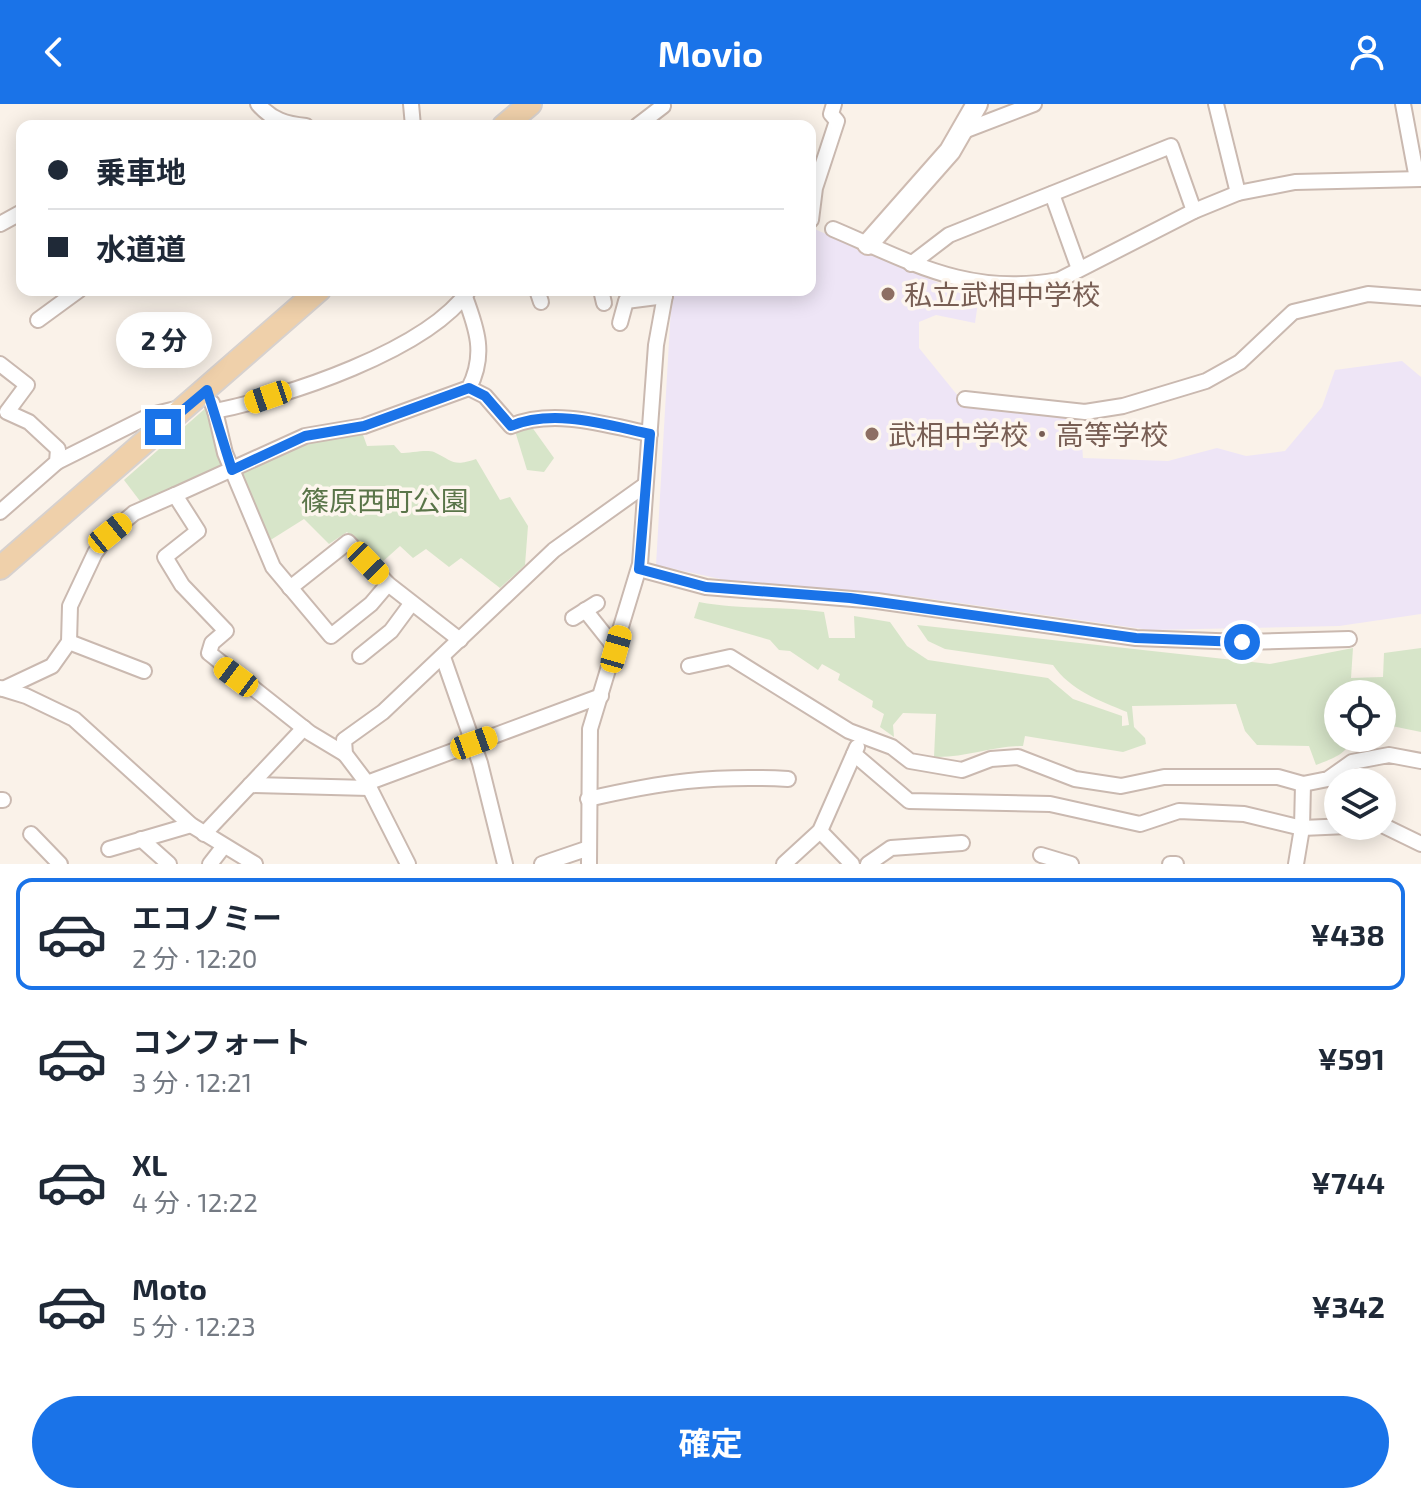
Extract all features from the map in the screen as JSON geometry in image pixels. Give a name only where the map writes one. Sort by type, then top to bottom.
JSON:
[{"type":"main road","points":[[511,120],[530,104]]},
{"type":"main road","points":[[0,568],[186,407],[211,400],[313,296]]},
{"type":"street","points":[[258,104],[272,120]]},
{"type":"street","points":[[816,185],[837,121],[831,114],[834,104]]},
{"type":"street","points":[[868,244],[917,191],[961,132],[977,104]]},
{"type":"street","points":[[961,132],[1034,104]]},
{"type":"street","points":[[1216,104],[1238,193]]},
{"type":"street","points":[[816,222],[942,276],[975,282],[1040,284],[1059,280],[1194,211],[1238,193],[1295,182],[1419,179],[1414,120],[1403,104]]},
{"type":"street","points":[[645,120],[663,106]]},
{"type":"street","points":[[911,264],[949,235],[1171,146],[1194,211]]},
{"type":"street","points":[[1052,194],[1079,269]]},
{"type":"street","points":[[965,399],[1085,412],[1123,406],[1206,381],[1240,362],[1293,312],[1368,294],[1421,298]]},
{"type":"street","points":[[38,320],[71,296]]},
{"type":"street","points":[[388,584],[371,604],[331,636],[273,567],[232,470],[211,400],[248,405],[374,360],[440,318],[464,296]]},
{"type":"street","points":[[2,688],[52,666],[69,642],[70,606],[95,553],[110,533],[134,513],[305,436],[364,426],[469,388],[477,373],[480,352],[468,296]]},
{"type":"street","points":[[620,323],[626,301],[651,296]]},
{"type":"street","points":[[589,864],[590,729],[639,569],[656,345],[665,296]]},
{"type":"street","points":[[0,364],[27,385],[7,412],[29,422],[48,437],[58,449],[57,462]]},
{"type":"street","points":[[469,388],[485,396],[511,426],[528,419],[583,420],[650,434]]},
{"type":"street","points":[[0,512],[10,500],[57,462],[151,415],[168,408],[186,407]]},
{"type":"street","points":[[345,754],[344,740],[383,712],[554,550],[645,485]]},
{"type":"street","points":[[175,495],[198,531],[165,557],[182,585],[226,631],[212,643],[209,653],[304,728],[345,754],[368,785],[408,864]]},
{"type":"street","points":[[290,588],[348,542],[388,584],[460,640]]},
{"type":"street","points":[[639,569],[706,587],[877,601],[1136,638],[1242,642],[1349,639]]},
{"type":"street","points":[[360,656],[391,631],[411,604]]},
{"type":"street","points":[[585,610],[616,649]]},
{"type":"street","points":[[69,642],[144,671]]},
{"type":"street","points":[[443,657],[474,743],[505,864]]},
{"type":"street","points":[[689,666],[730,657],[862,735],[892,747],[910,761],[962,770],[991,759],[1018,757],[1075,779],[1121,786],[1164,777],[1278,777],[1303,784],[1328,779],[1352,762],[1389,755],[1421,761]]},
{"type":"street","points":[[2,688],[74,719],[198,830],[255,864]]},
{"type":"street","points":[[250,785],[368,785],[601,696]]},
{"type":"street","points":[[109,849],[141,839],[198,830],[250,785],[304,728]]},
{"type":"street","points":[[784,864],[820,831],[862,735]]},
{"type":"street","points":[[854,754],[909,801],[1050,804],[1140,824],[1179,811],[1244,814],[1302,828],[1324,827]]},
{"type":"street","points":[[588,799],[670,780],[733,777],[788,779]]},
{"type":"street","points":[[1296,864],[1302,828],[1303,784]]},
{"type":"street","points":[[820,831],[852,864]]},
{"type":"street","points":[[1396,832],[1421,844]]},
{"type":"street","points":[[31,834],[60,864]]},
{"type":"street","points":[[141,839],[169,864]]},
{"type":"street","points":[[868,864],[891,848],[962,843]]},
{"type":"street","points":[[210,864],[224,846]]},
{"type":"street","points":[[542,864],[589,848]]},
{"type":"street","points":[[1041,855],[1071,864]]},
{"type":"street","points":[[1170,864],[1176,864]]},
{"type":"shaded area","name":"武相中学校・高等学校","points":[[816,230],[939,283],[980,289],[975,323],[936,315],[919,322],[919,348],[967,407],[1080,420],[1083,458],[1168,461],[1217,448],[1246,456],[1285,451],[1322,407],[1335,370],[1402,361],[1421,377],[1421,614],[1339,626],[1150,630],[910,596],[725,580],[656,565],[672,296],[816,296]]},
{"type":"green space","points":[[208,406],[225,467],[143,505],[124,480]]},
{"type":"green space","points":[[529,423],[554,458],[544,472],[527,470],[515,431]]},
{"type":"green space","name":"篠原西町公園","points":[[362,432],[367,446],[394,445],[401,453],[431,451],[458,463],[476,459],[500,500],[510,497],[528,526],[525,565],[500,588],[461,558],[449,567],[426,549],[413,558],[400,546],[380,564],[347,532],[329,544],[304,519],[269,541],[239,472],[307,441]]},
{"type":"green space","points":[[699,602],[824,612],[829,638],[855,638],[854,616],[890,622],[907,646],[928,660],[1048,678],[1073,699],[1122,716],[1122,726],[1129,725],[1127,712],[1077,688],[1053,665],[945,649],[928,641],[917,625],[1270,664],[1353,648],[1351,678],[1383,677],[1384,653],[1421,648],[1421,732],[1396,727],[1396,680],[1324,680],[1324,752],[1342,752],[1316,765],[1309,746],[1257,745],[1245,731],[1236,704],[1132,706],[1134,727],[1145,738],[1146,744],[1123,752],[1025,736],[1023,746],[934,757],[936,714],[903,713],[893,725],[894,737],[880,727],[884,714],[872,707],[873,701],[838,680],[840,674],[822,664],[818,670],[790,651],[779,650],[770,640],[694,618]]},
{"type":"place","name":"私立武相中学校","points":[[888,294]]},
{"type":"place","name":"武相中学校・高等学校","points":[[872,434]]},
{"type":"route","points":[[163,427],[207,390],[232,470],[305,436],[364,426],[469,388],[485,396],[511,426],[528,419],[583,420],[650,434],[639,569],[706,587],[797,592],[877,601],[1027,625],[1136,638],[1242,642]]}]
